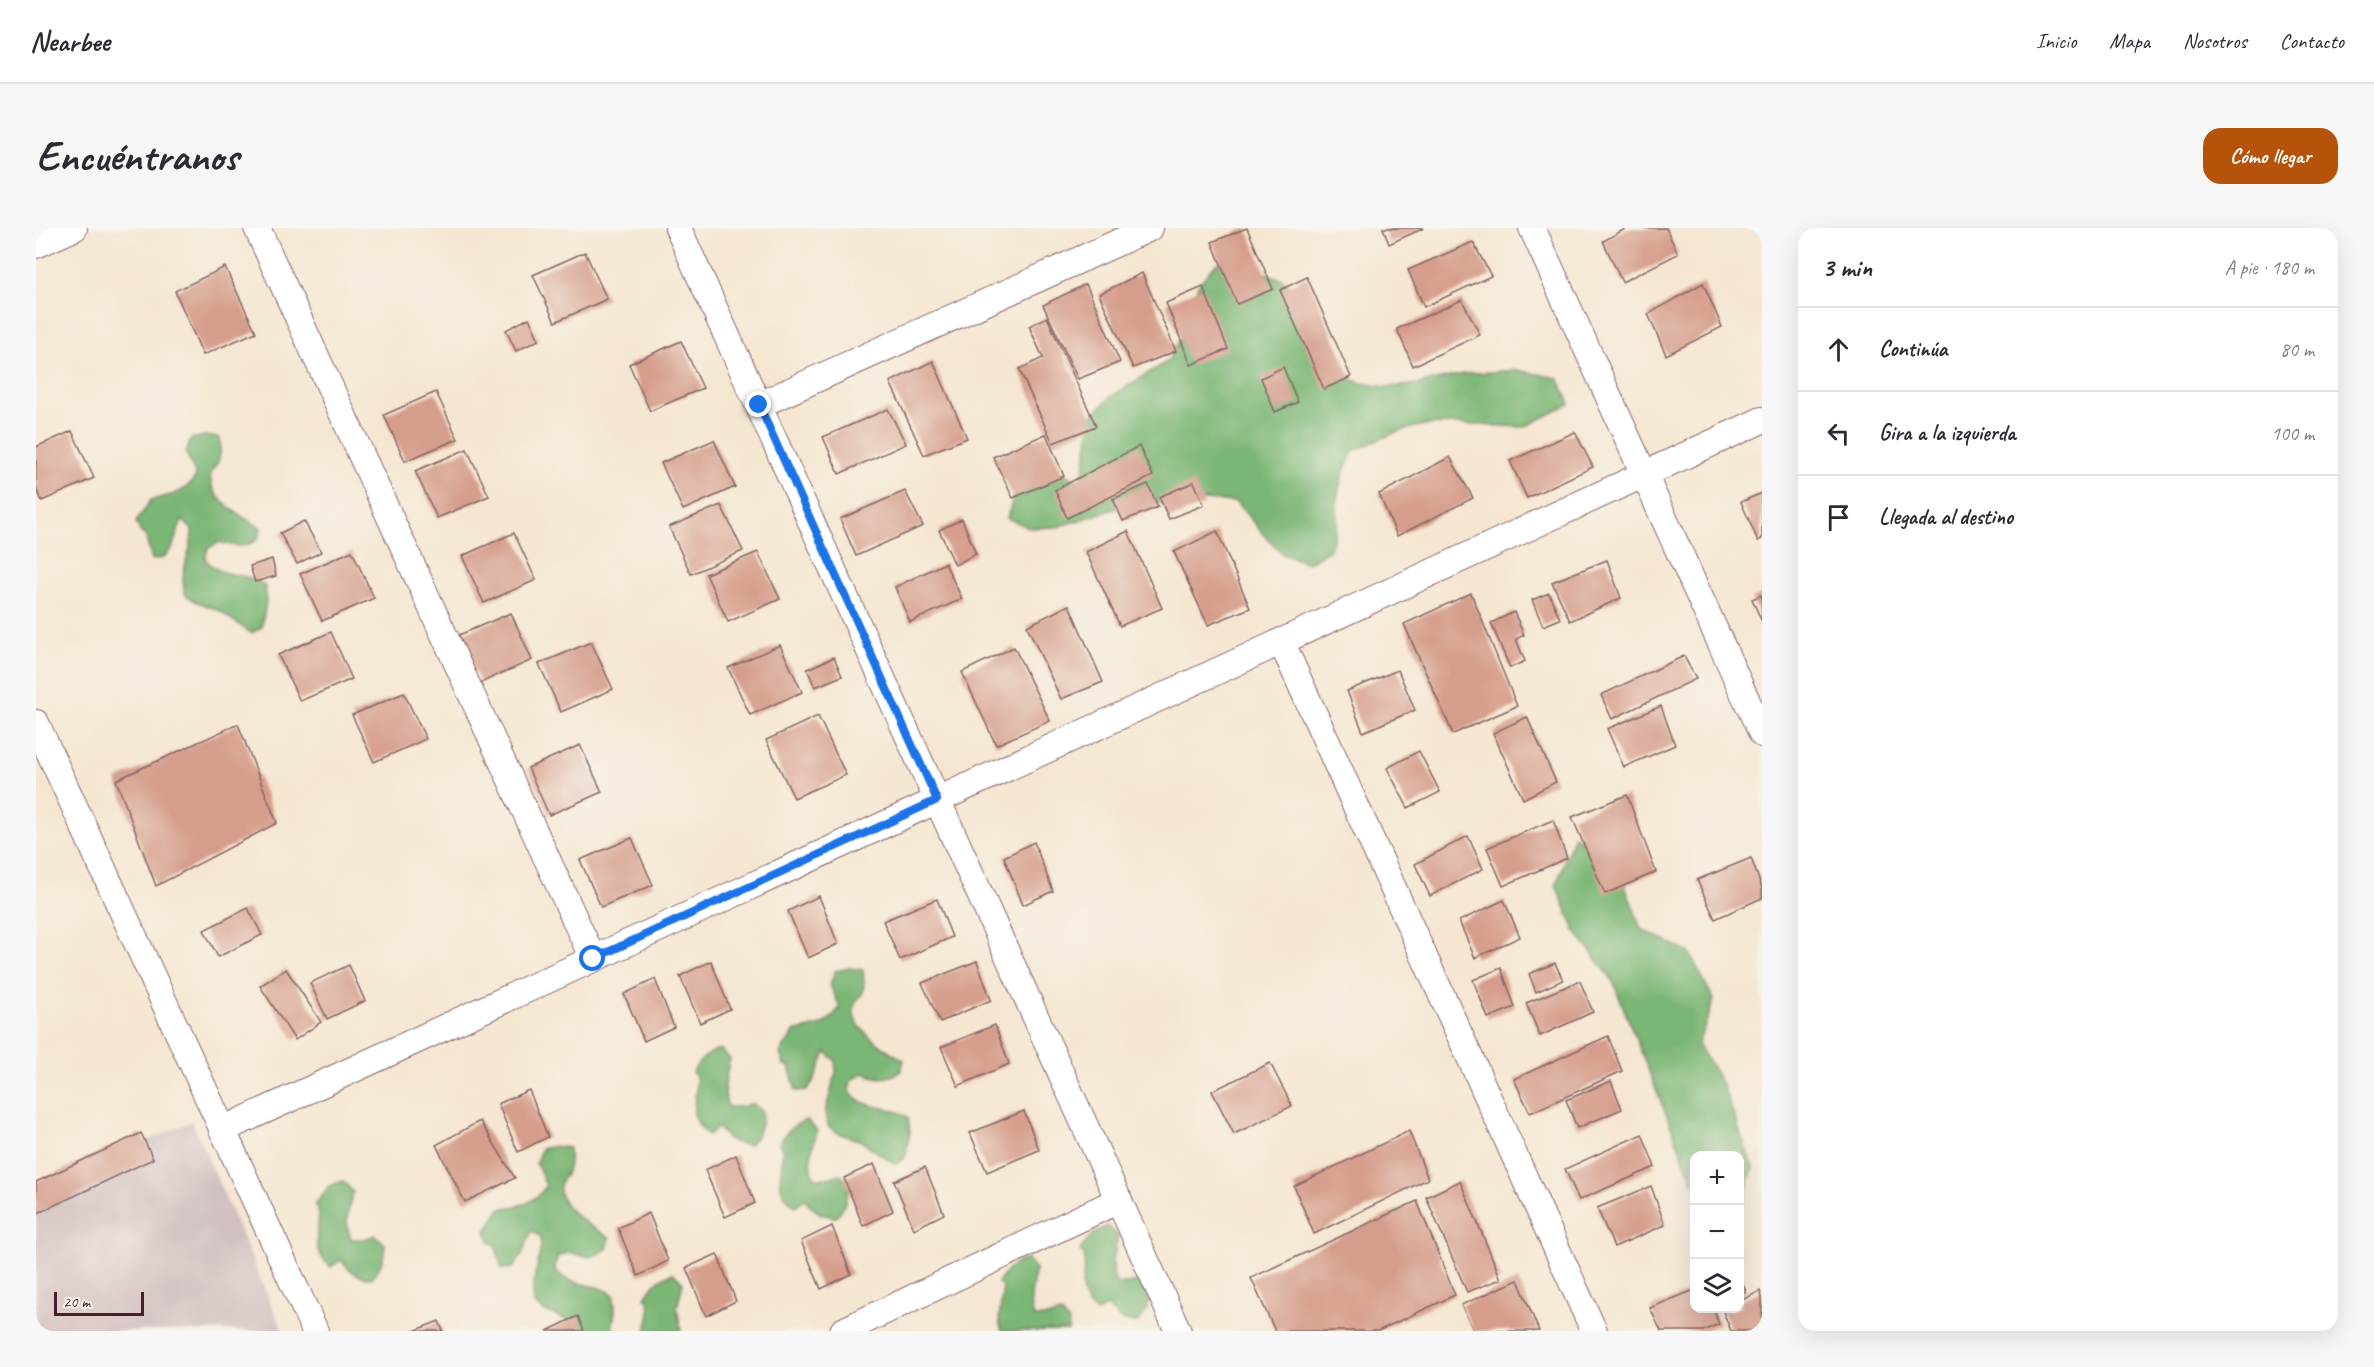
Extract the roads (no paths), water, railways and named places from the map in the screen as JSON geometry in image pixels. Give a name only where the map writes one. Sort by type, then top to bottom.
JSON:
[{"type":"street","points":[[36,245],[74,228]]},
{"type":"street","points":[[256,228],[593,959]]},
{"type":"street","points":[[678,228],[1178,1331]]},
{"type":"street","points":[[759,405],[1150,228]]},
{"type":"street","points":[[1532,228],[1762,734]]},
{"type":"street","points":[[222,1130],[1762,420]]},
{"type":"street","points":[[1281,641],[1594,1331]]},
{"type":"street","points":[[36,723],[315,1331]]},
{"type":"street","points":[[843,1331],[1119,1200]]}]
